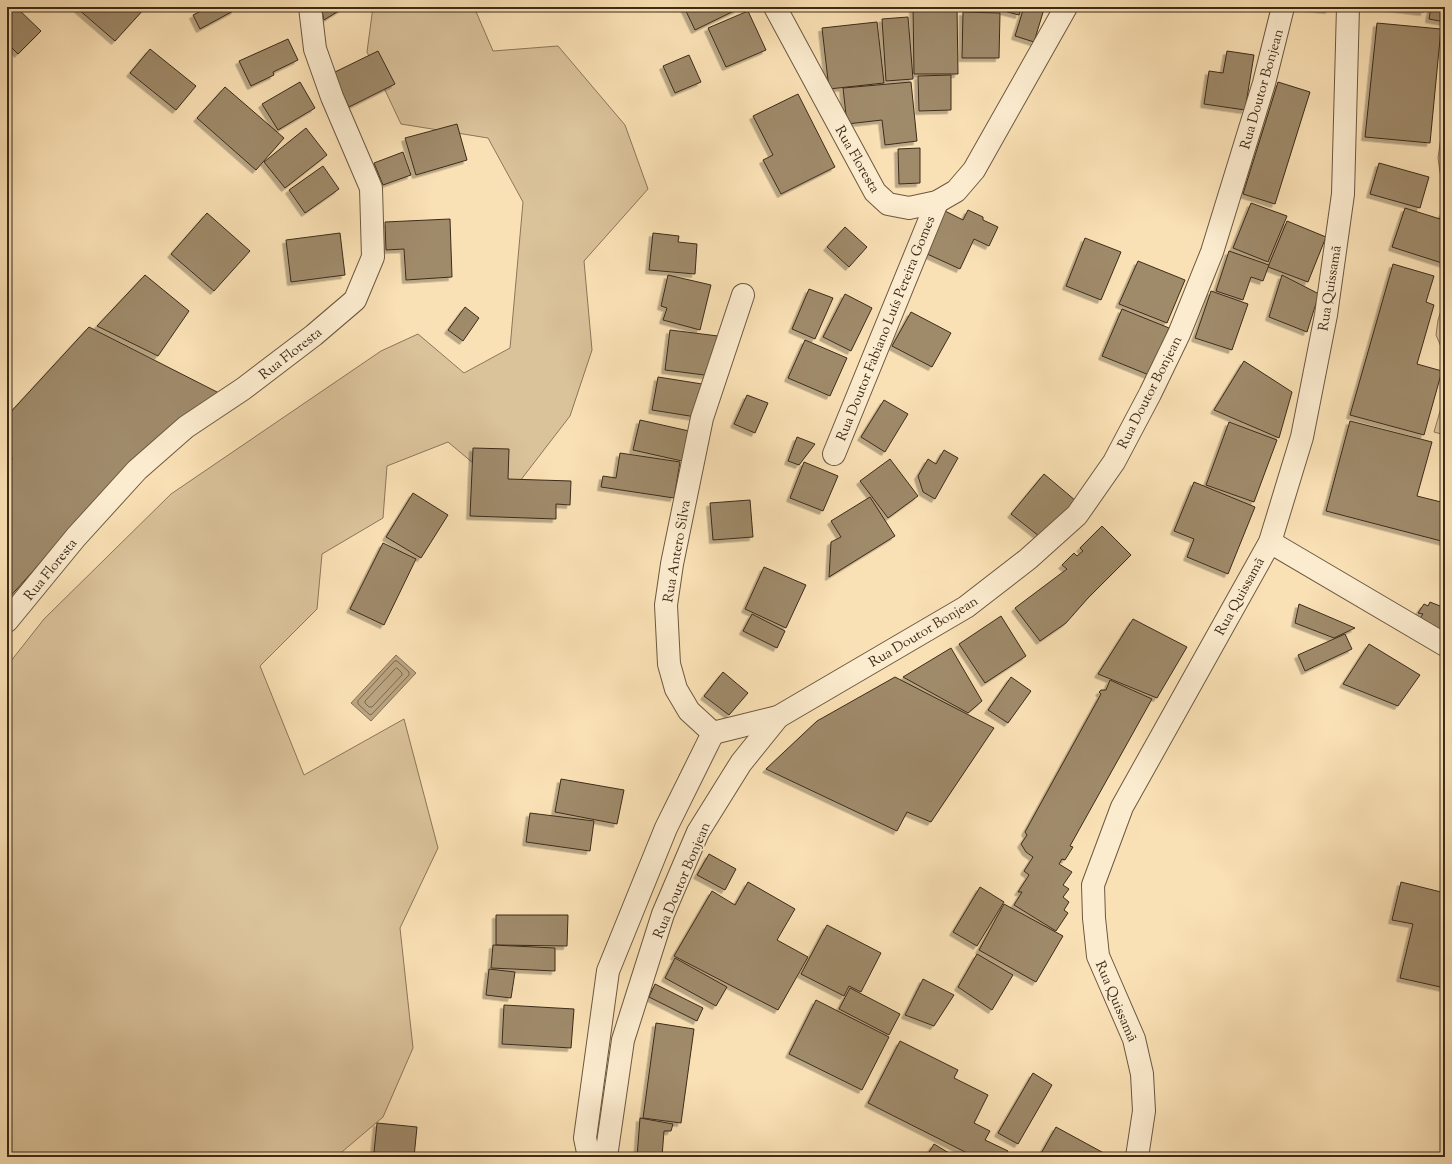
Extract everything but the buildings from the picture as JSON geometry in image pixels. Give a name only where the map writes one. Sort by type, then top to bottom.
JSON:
[{"type":"street","name":"Rua Floresta","points":[[7,621],[76,537],[138,470],[186,427],[249,385],[314,335],[355,300],[373,257],[371,188],[332,97],[315,49],[310,7]]},
{"type":"street","name":"Rua Floresta","points":[[775,7],[875,192],[888,204],[909,208],[937,202],[956,191],[974,170],[1066,7]]},
{"type":"street","name":"Rua Doutor Bonjean","points":[[606,1157],[623,1040],[663,914],[698,832],[741,764],[778,718],[966,607],[1028,559],[1077,515],[1114,462],[1150,394],[1179,334],[1212,252],[1264,83],[1284,7]]},
{"type":"street","name":"Rua Quissamã","points":[[1138,1157],[1144,1112],[1142,1074],[1134,1039],[1098,956],[1094,918],[1093,884],[1122,807],[1270,542],[1302,437],[1326,315],[1342,194],[1348,7]]},
{"type":"street","name":"Rua Doutor Fabiano Luís Pereira Gomes","points":[[834,454],[937,202]]},
{"type":"street","name":"Rua Antero Silva","points":[[713,733],[689,711],[676,689],[669,664],[666,605],[672,564],[702,418],[743,295]]},
{"type":"street","points":[[1270,542],[1445,644]]},
{"type":"street","points":[[589,1157],[585,1138],[608,971],[666,828],[713,733],[778,718]]},
{"type":"shaded area","points":[[373,7],[474,7],[493,51],[558,46],[625,125],[648,189],[584,261],[592,350],[570,416],[510,494],[448,442],[387,466],[383,518],[322,554],[317,609],[260,666],[304,775],[404,719],[438,848],[400,928],[413,1048],[383,1117],[336,1157],[7,1157],[7,666],[44,619],[171,494],[381,351],[418,334],[464,373],[510,348],[523,202],[488,138],[401,124],[367,52]]},
{"type":"shaded area","points":[[1445,108],[1445,189],[1442,186],[1438,158]]},
{"type":"shaded area","points":[[1445,298],[1445,356],[1436,335],[1438,320]]},
{"type":"shaded area","points":[[1445,394],[1445,435],[1434,432]]},
{"type":"water","points":[[396,655],[416,673],[371,721],[351,703]]}]
